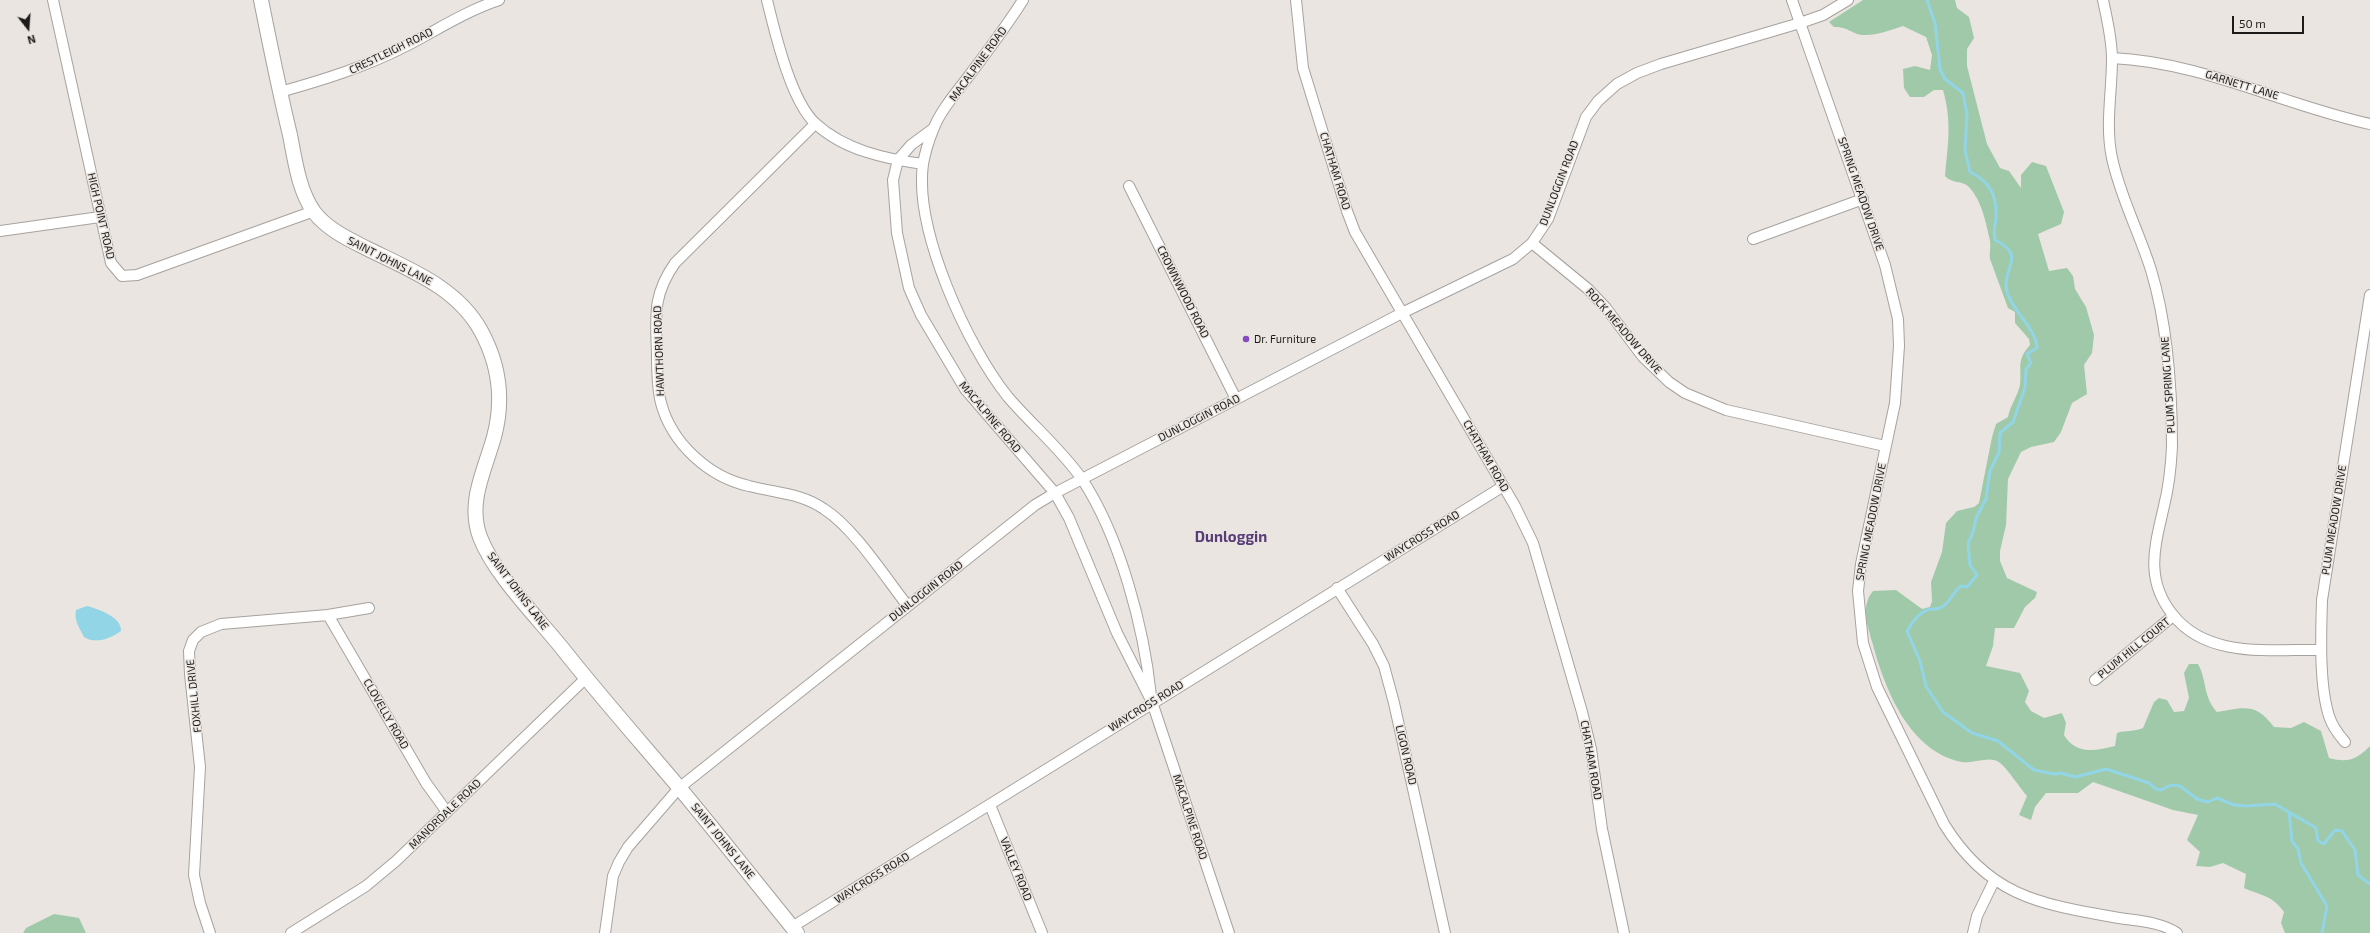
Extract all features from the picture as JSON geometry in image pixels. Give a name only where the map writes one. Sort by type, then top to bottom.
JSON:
[{"type":"street","name":"HIGH POINT ROAD","points":[[53,0],[100,217],[111,263],[116,272],[122,276],[128,277],[169,264],[314,211]]},
{"type":"street","name":"SAINT JOHNS LANE","points":[[261,0],[299,176],[314,211],[342,236],[436,284],[469,313],[480,329],[492,352],[500,393],[494,435],[477,492],[475,511],[480,536],[486,550],[505,578],[586,678],[679,788],[794,930]]},
{"type":"street","name":"CRESTLEIGH ROAD","points":[[280,92],[348,72],[406,46],[478,7],[499,0]]},
{"type":"street","points":[[767,0],[791,83],[815,124],[855,147],[898,160],[923,164]]},
{"type":"street","name":"MACALPINE ROAD","points":[[1023,0],[1000,35],[952,98],[934,128],[923,164],[928,228],[933,250],[954,302],[996,380],[1081,479],[1096,505],[1127,582],[1148,665],[1152,702]]},
{"type":"street","name":"CHATHAM ROAD","points":[[1296,0],[1303,68],[1347,211],[1366,251],[1502,487],[1518,511],[1533,543],[1582,712],[1591,749],[1602,829],[1624,933]]},
{"type":"street","name":"SPRING MEADOW DRIVE","points":[[1792,0],[1886,267],[1898,319],[1899,346],[1895,403],[1860,564],[1858,591],[1863,643],[1877,687],[1943,822],[1956,844],[1971,861],[1994,880],[2018,894],[2042,903],[2156,925],[2177,933]]},
{"type":"street","name":"DUNLOGGIN ROAD","points":[[605,933],[611,882],[619,862],[632,841],[679,788],[907,605],[1035,505],[1081,479],[1402,313],[1452,288],[1502,266],[1532,244],[1548,219],[1586,117],[1598,100],[1617,84],[1637,73],[1661,64],[1823,15],[1848,0]]},
{"type":"street","name":"PLUM SPRING LANE","points":[[2104,0],[2112,58],[2108,122],[2112,158],[2151,270],[2165,340],[2172,426],[2172,452],[2170,479],[2153,558],[2155,576],[2160,592],[2174,616],[2206,640],[2221,646],[2240,649],[2321,650]]},
{"type":"street","name":"GARNETT LANE","points":[[2112,58],[2142,59],[2185,68],[2370,124]]},
{"type":"street","name":"HAWTHORN ROAD","points":[[815,124],[675,263],[664,279],[658,295],[656,314],[659,392],[669,423],[697,460],[714,473],[734,481],[749,486],[790,493],[811,501],[826,510],[856,541],[907,605]]},
{"type":"street","name":"MACALPINE ROAD","points":[[934,128],[911,145],[898,160],[893,180],[896,233],[909,288],[921,315],[953,371],[969,395],[1055,493],[1070,518],[1089,560],[1117,633],[1152,702],[1229,933]]},
{"type":"street","name":"CROWNWOOD ROAD","points":[[1129,186],[1236,399]]},
{"type":"street","points":[[1753,239],[1863,199]]},
{"type":"street","points":[[0,231],[100,217]]},
{"type":"street","name":"ROCK MEADOW DRIVE","points":[[1532,244],[1588,289],[1648,362],[1669,382],[1685,393],[1726,410],[1885,446]]},
{"type":"street","name":"PLUM MEADOW DRIVE","points":[[2345,742],[2334,729],[2329,717],[2321,650],[2323,593],[2370,295]]},
{"type":"street","name":"WAYCROSS ROAD","points":[[794,930],[1152,702],[1502,487]]},
{"type":"street","name":"LIGON ROAD","points":[[1337,588],[1373,644],[1384,666],[1394,703],[1445,933]]},
{"type":"street","name":"FOXHILL DRIVE","points":[[210,933],[200,904],[194,875],[200,768],[190,674],[189,651],[193,640],[210,627],[221,624],[328,615],[369,608]]},
{"type":"street","name":"CLOVELLY ROAD","points":[[328,615],[426,782],[447,812]]},
{"type":"street","name":"PLUM HILL COURT","points":[[2095,680],[2174,616]]},
{"type":"street","name":"MANORDALE ROAD","points":[[291,933],[366,886],[447,812],[586,678]]},
{"type":"street","name":"VALLEY ROAD","points":[[990,804],[1042,933]]},
{"type":"street","points":[[1973,933],[1977,916],[1994,880]]},
{"type":"green space","points":[[1863,0],[1955,0],[1957,8],[1969,17],[1974,38],[1967,49],[1967,66],[1987,144],[2000,168],[2009,171],[2021,188],[2021,175],[2032,162],[2046,166],[2064,212],[2061,224],[2038,234],[2049,271],[2067,268],[2073,276],[2075,289],[2086,307],[2094,335],[2092,353],[2084,365],[2087,394],[2072,403],[2061,432],[2054,442],[2031,447],[2021,452],[2008,479],[2006,525],[2000,551],[2000,561],[2007,578],[2037,592],[2035,598],[2025,607],[2014,628],[1995,628],[1993,646],[1986,666],[2020,673],[2029,691],[2025,702],[2031,711],[2044,718],[2062,713],[2066,723],[2064,735],[2074,746],[2080,749],[2093,750],[2115,746],[2117,733],[2143,728],[2154,702],[2159,698],[2167,700],[2174,712],[2184,711],[2189,698],[2184,673],[2189,664],[2198,664],[2203,676],[2209,700],[2217,712],[2242,708],[2255,710],[2267,719],[2274,727],[2291,728],[2304,722],[2321,731],[2329,758],[2341,760],[2351,759],[2370,746],[2370,933],[2285,933],[2281,923],[2284,912],[2280,906],[2271,899],[2244,888],[2246,874],[2223,863],[2210,867],[2196,866],[2200,852],[2187,840],[2198,815],[2173,810],[2093,782],[2078,793],[2046,793],[2035,807],[2031,820],[2019,815],[2027,796],[2003,765],[1992,760],[1962,762],[1944,756],[1928,746],[1902,717],[1878,663],[1867,624],[1866,610],[1869,597],[1873,591],[1896,590],[1922,609],[1930,607],[1932,601],[1931,582],[1942,552],[1946,523],[1957,511],[1974,507],[1979,503],[1996,424],[2008,417],[2020,385],[2021,360],[2030,345],[2029,339],[2015,323],[2015,312],[2008,308],[1990,259],[1990,241],[1987,227],[1983,212],[1977,199],[1969,187],[1945,176],[1948,143],[1948,112],[1943,90],[1934,90],[1924,97],[1910,97],[1904,88],[1903,69],[1915,66],[1930,70],[1932,55],[1926,37],[1903,26],[1878,34],[1862,35],[1847,29],[1834,27],[1829,22]]},
{"type":"green space","points":[[54,914],[79,918],[86,933],[23,933],[26,928]]},
{"type":"water","points":[[87,606],[97,609],[114,618],[118,622],[121,631],[103,640],[93,640],[84,637],[77,624],[76,610]]},
{"type":"waterway","points":[[1927,0],[1935,23],[1940,69],[1945,79],[1963,93],[1967,115],[1965,150],[1970,172],[1983,180],[1991,190],[1996,210],[1994,232],[1995,240],[2005,246],[2012,257],[2007,276],[2007,292],[2014,306],[2033,334],[2037,348],[2027,354],[2031,363],[2026,369],[2025,388],[2013,422],[2000,433],[1999,453],[1990,471],[1986,499],[1976,518],[1973,532],[1968,544],[1970,565],[1977,575],[1967,587],[1961,586],[1958,588],[1948,602],[1942,607],[1927,610],[1918,616],[1907,631],[1920,661],[1926,686],[1943,712],[1972,733],[1998,741],[2034,770],[2054,774],[2061,773],[2075,777],[2106,769],[2149,783],[2156,789],[2161,790],[2171,785],[2180,786],[2197,799],[2208,802],[2217,798],[2234,805],[2247,806],[2275,804],[2316,828],[2318,841],[2324,844],[2335,830],[2342,831],[2355,850],[2358,875],[2370,884]]},
{"type":"waterway","points":[[2289,812],[2292,841],[2298,849],[2301,863],[2327,906],[2322,933]]},
{"type":"place","name":"Dr. Furniture","points":[[1246,339]]},
{"type":"district","name":"Dunloggin","points":[[1231,537]]}]
